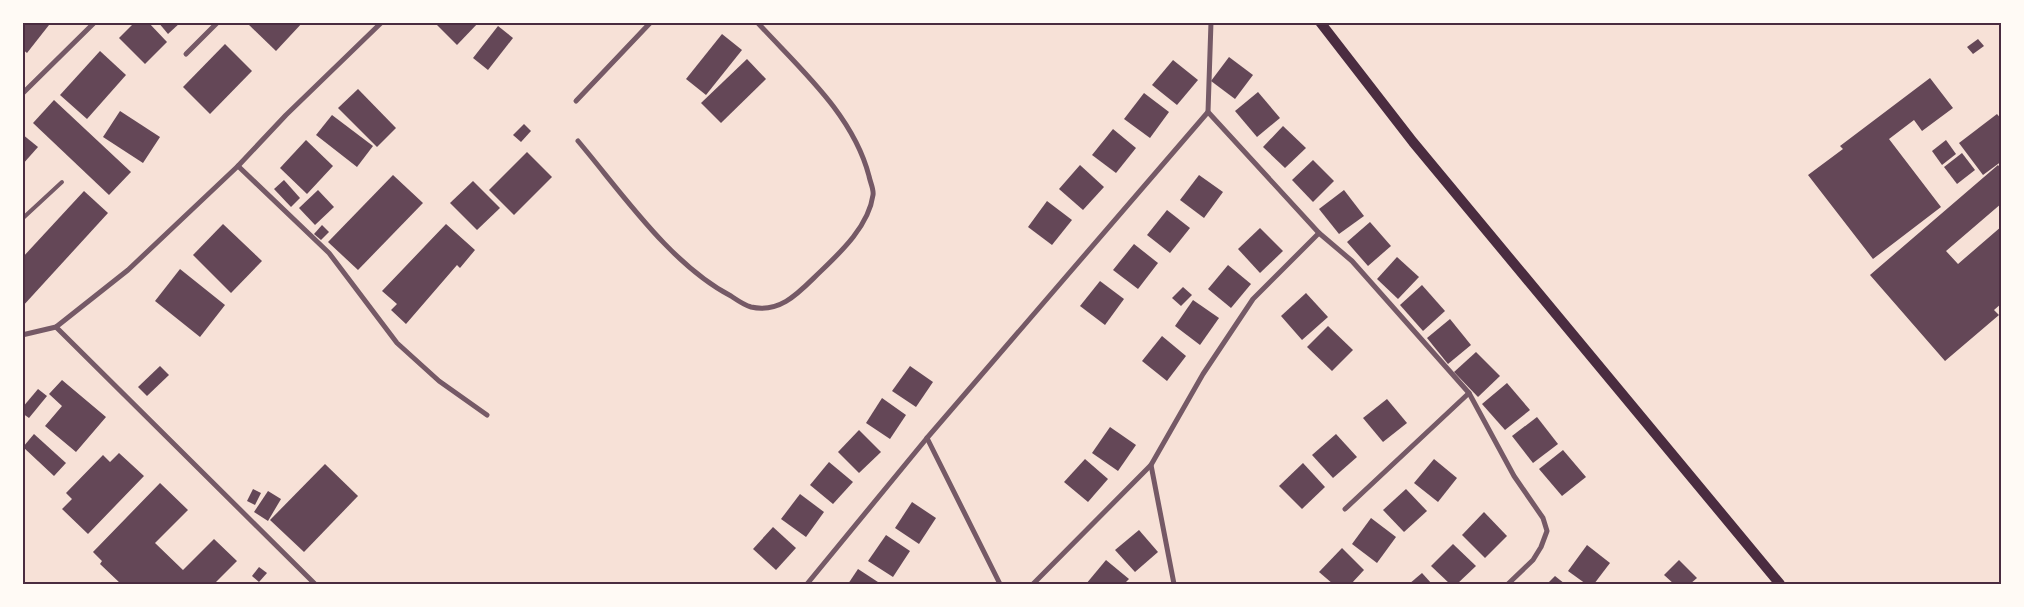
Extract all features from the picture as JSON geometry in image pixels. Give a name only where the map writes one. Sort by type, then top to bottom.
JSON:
[{"type":"main road","points":[[1320,22],[1413,142],[1780,584]]},
{"type":"street","points":[[22,94],[95,22]]},
{"type":"street","points":[[186,54],[218,22]]},
{"type":"street","points":[[22,335],[56,327],[128,270],[238,166],[286,115],[382,22]]},
{"type":"street","points":[[576,101],[651,22]]},
{"type":"street","points":[[578,141],[665,243],[692,271],[717,289],[750,306],[772,308],[791,299],[835,258],[866,218],[873,193],[864,156],[846,124],[824,95],[757,22]]},
{"type":"street","points":[[807,584],[927,438],[1208,112],[1211,22]]},
{"type":"street","points":[[1208,112],[1319,233],[1352,261],[1469,393],[1514,476],[1544,518],[1547,531],[1541,548],[1533,560],[1508,584]]},
{"type":"street","points":[[238,166],[329,253],[398,343],[439,381],[487,415]]},
{"type":"street","points":[[1033,584],[1152,465],[1203,374],[1252,299],[1319,233]]},
{"type":"street","points":[[56,327],[315,584]]},
{"type":"street","points":[[1345,509],[1469,393]]},
{"type":"street","points":[[927,438],[1000,584]]},
{"type":"street","points":[[1152,465],[1174,584]]},
{"type":"lane","points":[[22,219],[62,182]]},
{"type":"building","points":[[22,22],[45,22],[49,25],[27,53],[22,49]]},
{"type":"building","points":[[135,22],[148,22],[167,42],[145,64],[119,38]]},
{"type":"building","points":[[158,22],[181,22],[168,34]]},
{"type":"building","points":[[246,22],[303,22],[276,51]]},
{"type":"building","points":[[434,22],[479,22],[457,45]]},
{"type":"building","points":[[498,26],[513,38],[488,70],[473,58]]},
{"type":"building","points":[[722,34],[742,50],[706,95],[686,79]]},
{"type":"building","points":[[1978,39],[1984,46],[1973,54],[1967,47]]},
{"type":"building","points":[[225,44],[252,71],[210,114],[183,87]]},
{"type":"building","points":[[100,51],[126,75],[87,119],[60,95]]},
{"type":"building","points":[[1229,57],[1253,75],[1235,99],[1211,81]]},
{"type":"building","points":[[747,59],[766,79],[721,123],[701,103]]},
{"type":"building","points":[[1173,60],[1198,80],[1177,105],[1152,85]]},
{"type":"building","points":[[1930,78],[1953,108],[1922,131],[1914,120],[1889,139],[1941,207],[1873,259],[1808,175],[1843,149],[1840,146]]},
{"type":"building","points":[[358,89],[396,128],[377,147],[338,108]]},
{"type":"building","points":[[1258,92],[1280,118],[1257,137],[1235,111]]},
{"type":"building","points":[[1144,93],[1169,112],[1150,138],[1124,119]]},
{"type":"building","points":[[54,100],[131,172],[109,195],[33,123]]},
{"type":"building","points":[[120,111],[160,137],[143,163],[103,137]]},
{"type":"building","points":[[1997,114],[2002,120],[2002,161],[1983,175],[1959,143]]},
{"type":"building","points":[[332,115],[373,146],[357,167],[316,135]]},
{"type":"building","points":[[524,124],[531,131],[521,142],[513,135]]},
{"type":"building","points":[[1283,126],[1306,148],[1285,168],[1263,147]]},
{"type":"building","points":[[1113,129],[1136,148],[1116,173],[1092,155]]},
{"type":"building","points":[[22,134],[38,147],[22,165]]},
{"type":"building","points":[[306,140],[333,166],[307,194],[280,168]]},
{"type":"building","points":[[1946,140],[1956,154],[1942,165],[1932,151]]},
{"type":"building","points":[[527,152],[552,177],[514,215],[489,190]]},
{"type":"building","points":[[1962,153],[1975,170],[1957,184],[1944,167]]},
{"type":"building","points":[[1313,160],[1334,181],[1313,202],[1292,180]]},
{"type":"building","points":[[1080,165],[1104,187],[1083,210],[1059,189]]},
{"type":"building","points":[[1998,165],[2002,170],[2002,203],[1946,251],[1958,264],[2002,226],[2002,303],[1994,310],[1999,315],[1945,361],[1870,275]]},
{"type":"building","points":[[393,175],[423,203],[358,270],[328,242]]},
{"type":"building","points":[[1199,175],[1223,192],[1204,218],[1180,200]]},
{"type":"building","points":[[284,180],[300,198],[291,207],[274,189]]},
{"type":"building","points":[[473,181],[500,208],[477,230],[450,203]]},
{"type":"building","points":[[318,190],[334,207],[315,225],[299,208]]},
{"type":"building","points":[[1344,190],[1364,216],[1339,234],[1319,209]]},
{"type":"building","points":[[84,191],[108,213],[22,307],[22,258]]},
{"type":"building","points":[[1047,201],[1072,220],[1052,245],[1028,227]]},
{"type":"building","points":[[1167,210],[1190,228],[1170,253],[1147,235]]},
{"type":"building","points":[[1370,222],[1391,246],[1368,266],[1347,242]]},
{"type":"building","points":[[223,224],[262,261],[231,293],[193,255]]},
{"type":"building","points":[[446,224],[475,250],[460,268],[457,265],[406,324],[391,310],[397,304],[382,291]]},
{"type":"building","points":[[322,225],[329,232],[321,240],[314,234]]},
{"type":"building","points":[[1260,228],[1283,251],[1260,273],[1238,249]]},
{"type":"building","points":[[1134,244],[1158,263],[1138,289],[1113,270]]},
{"type":"building","points":[[1397,257],[1419,277],[1398,299],[1377,279]]},
{"type":"building","points":[[1228,265],[1251,284],[1231,308],[1208,289]]},
{"type":"building","points":[[180,269],[225,305],[200,337],[155,301]]},
{"type":"building","points":[[1100,281],[1124,299],[1105,325],[1080,306]]},
{"type":"building","points":[[1422,285],[1445,311],[1423,331],[1400,305]]},
{"type":"building","points":[[1183,287],[1192,295],[1181,306],[1172,298]]},
{"type":"building","points":[[1306,293],[1328,317],[1302,340],[1281,316]]},
{"type":"building","points":[[1193,300],[1219,318],[1200,345],[1175,326]]},
{"type":"building","points":[[1450,319],[1471,345],[1448,364],[1427,338]]},
{"type":"building","points":[[1328,326],[1353,350],[1332,371],[1307,347]]},
{"type":"building","points":[[1162,336],[1186,356],[1167,381],[1142,361]]},
{"type":"building","points":[[1476,352],[1500,376],[1478,397],[1454,372]]},
{"type":"building","points":[[160,366],[169,375],[147,396],[138,387]]},
{"type":"building","points":[[910,366],[933,382],[916,407],[892,391]]},
{"type":"building","points":[[62,380],[106,417],[76,452],[45,426],[62,406],[49,394]]},
{"type":"building","points":[[1507,383],[1530,410],[1505,430],[1482,404]]},
{"type":"building","points":[[38,389],[47,396],[29,418],[22,413],[22,408]]},
{"type":"building","points":[[882,398],[906,415],[890,439],[866,423]]},
{"type":"building","points":[[1387,399],[1407,423],[1383,442],[1363,418]]},
{"type":"building","points":[[1537,417],[1558,444],[1533,463],[1512,436]]},
{"type":"building","points":[[1110,427],[1136,445],[1118,471],[1092,453]]},
{"type":"building","points":[[859,430],[881,452],[859,473],[838,452]]},
{"type":"building","points":[[34,434],[66,463],[54,476],[23,447]]},
{"type":"building","points":[[1336,434],[1357,457],[1333,478],[1312,455]]},
{"type":"building","points":[[1563,450],[1586,477],[1562,496],[1539,469]]},
{"type":"building","points":[[119,453],[144,476],[88,534],[62,509],[72,499],[66,493],[103,455],[110,462]]},
{"type":"building","points":[[1085,459],[1108,479],[1088,502],[1064,482]]},
{"type":"building","points":[[1434,459],[1457,478],[1438,502],[1414,483]]},
{"type":"building","points":[[829,462],[853,482],[833,504],[810,485]]},
{"type":"building","points":[[1303,463],[1325,487],[1302,509],[1279,486]]},
{"type":"building","points":[[325,464],[358,496],[304,552],[270,520]]},
{"type":"building","points":[[160,483],[188,510],[155,543],[183,570],[214,539],[237,561],[214,584],[121,584],[100,564],[102,561],[93,552]]},
{"type":"building","points":[[253,489],[261,493],[255,505],[247,501]]},
{"type":"building","points":[[1406,489],[1427,511],[1404,532],[1383,510]]},
{"type":"building","points":[[268,491],[281,499],[268,521],[254,512]]},
{"type":"building","points":[[800,494],[824,512],[806,537],[781,519]]},
{"type":"building","points":[[912,502],[936,518],[919,544],[895,528]]},
{"type":"building","points":[[1484,512],[1507,536],[1485,558],[1462,535]]},
{"type":"building","points":[[1371,518],[1396,537],[1377,563],[1352,544]]},
{"type":"building","points":[[773,527],[796,548],[776,570],[753,549]]},
{"type":"building","points":[[1139,530],[1158,552],[1135,572],[1115,550]]},
{"type":"building","points":[[886,535],[910,551],[893,577],[868,561]]},
{"type":"building","points":[[1453,544],[1476,566],[1457,584],[1450,584],[1431,566]]},
{"type":"building","points":[[1587,545],[1610,563],[1594,584],[1586,584],[1568,571]]},
{"type":"building","points":[[1342,548],[1364,570],[1351,584],[1333,584],[1319,572]]},
{"type":"building","points":[[1106,560],[1129,579],[1124,584],[1086,584]]},
{"type":"building","points":[[1679,560],[1697,578],[1690,584],[1674,584],[1664,575]]},
{"type":"building","points":[[259,567],[267,573],[259,582],[252,576]]},
{"type":"building","points":[[858,569],[881,584],[848,584]]},
{"type":"building","points":[[1422,573],[1432,584],[1409,584]]},
{"type":"building","points":[[1555,576],[1565,584],[1547,584]]}]
